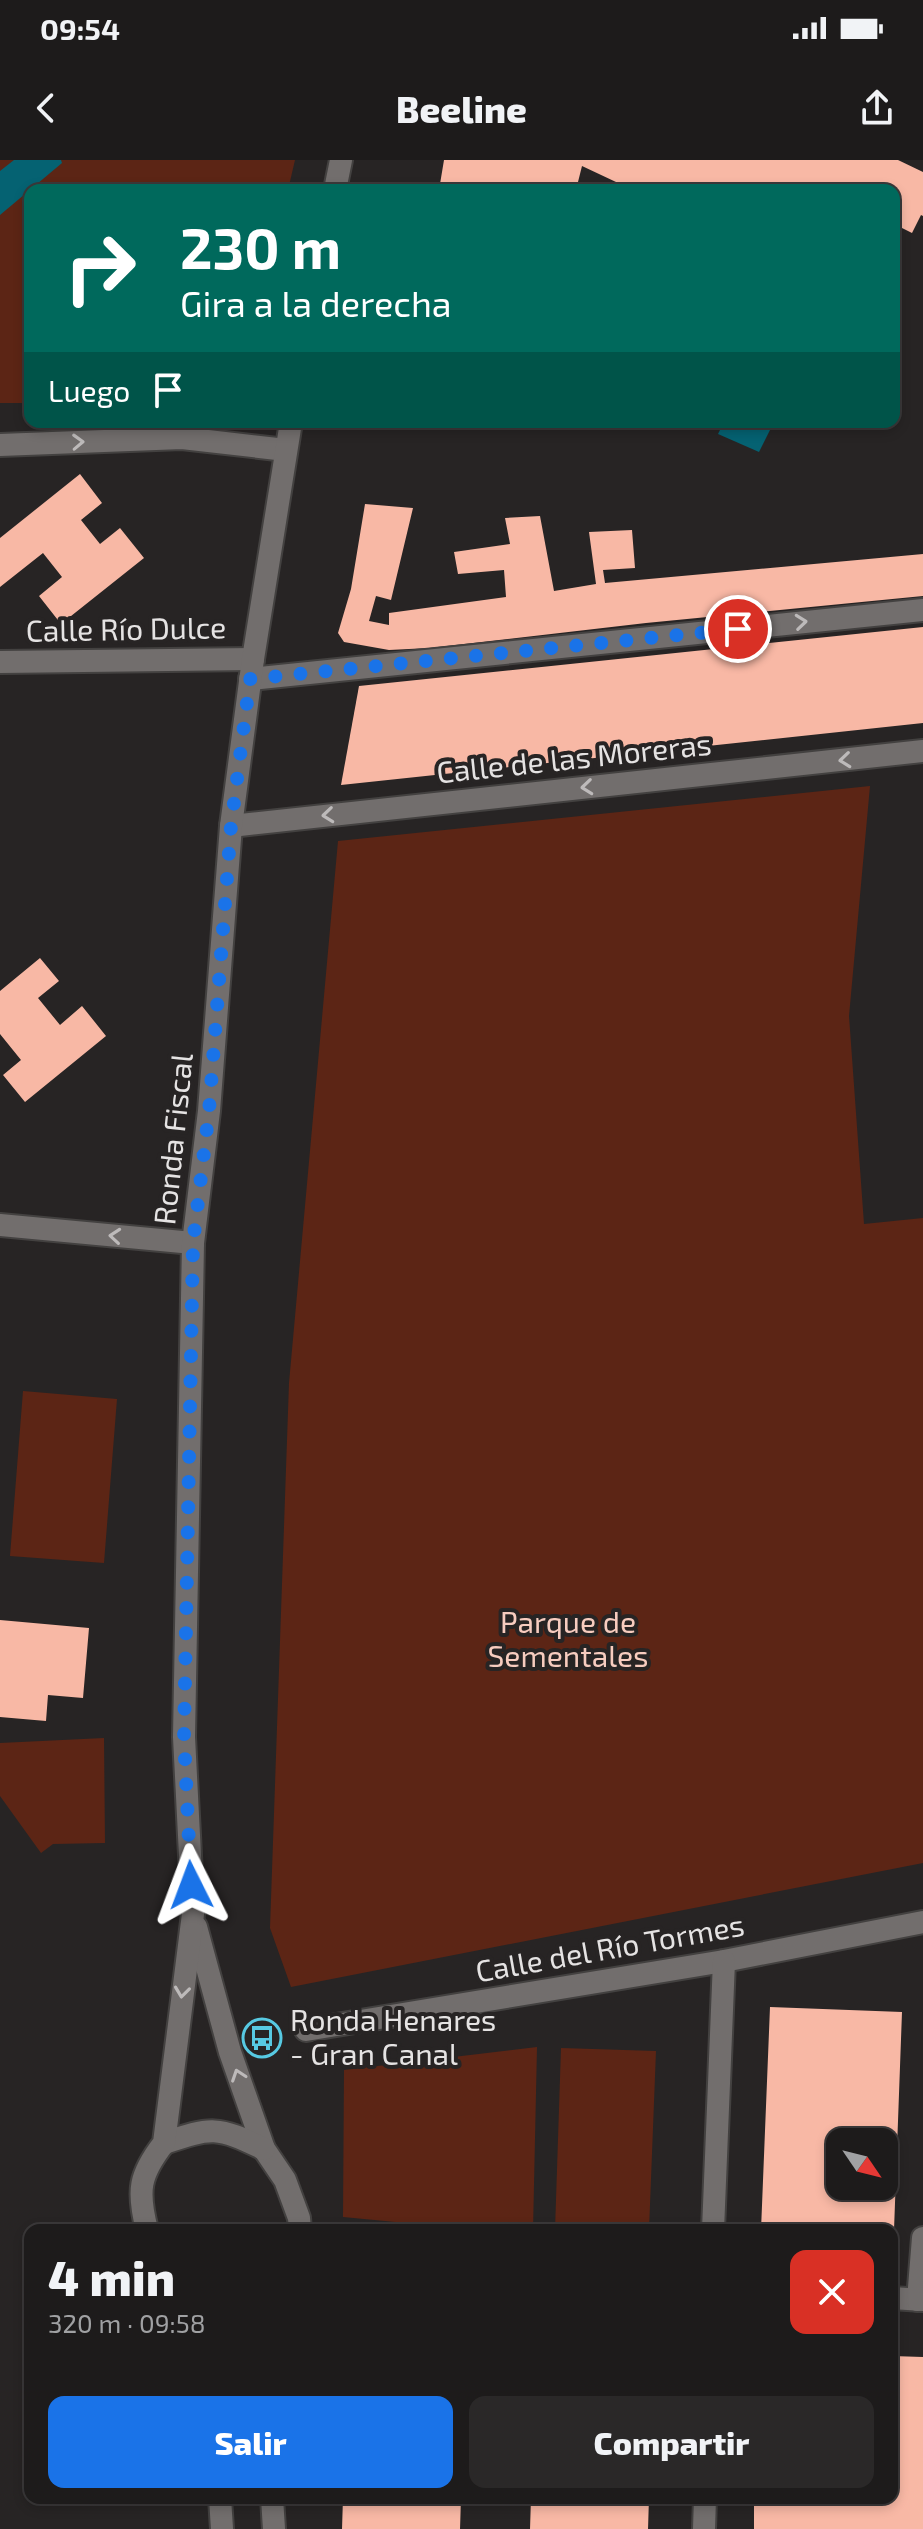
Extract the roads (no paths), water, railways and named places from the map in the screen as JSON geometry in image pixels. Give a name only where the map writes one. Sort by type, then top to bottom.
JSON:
[{"type":"street","points":[[336,184],[341,160]]},
{"type":"street","name":"Ronda Fiscal","points":[[164,2143],[193,1914],[184,1737],[193,1243],[209,1111],[231,826],[290,428]]},
{"type":"street","points":[[0,445],[182,438],[286,450]]},
{"type":"street","name":"Calle Río Dulce","points":[[0,662],[252,669],[923,610]]},
{"type":"street","name":"Calle de las Moreras","points":[[231,826],[923,751]]},
{"type":"street","points":[[0,1225],[193,1243]]},
{"type":"street","name":"Ronda Fiscal","points":[[193,1914],[230,2052],[264,2149],[285,2180],[299,2224]]},
{"type":"street","name":"Calle del Río Tormes","points":[[306,2030],[724,1961],[923,1922]]},
{"type":"street","points":[[713,2224],[724,1961]]},
{"type":"street","points":[[145,2224],[139,2201],[147,2165],[164,2143],[206,2130],[235,2134],[264,2149]]},
{"type":"street","points":[[898,2298],[921,2300],[923,2238]]},
{"type":"street","points":[[220,2504],[222,2529]]},
{"type":"street","points":[[272,2504],[274,2529]]},
{"type":"street","points":[[704,2529],[705,2504]]},
{"type":"water","points":[[14,160],[61,160],[62,163],[37,184],[24,184],[24,195],[0,215],[0,171]]},
{"type":"water","points":[[721,428],[771,428],[759,452],[718,434]]},
{"type":"place","name":"Ronda Henares - Gran Canal","points":[[262,2038]]},
{"type":"park label","name":"Parque de Sementales","points":[[568,1640]]}]
